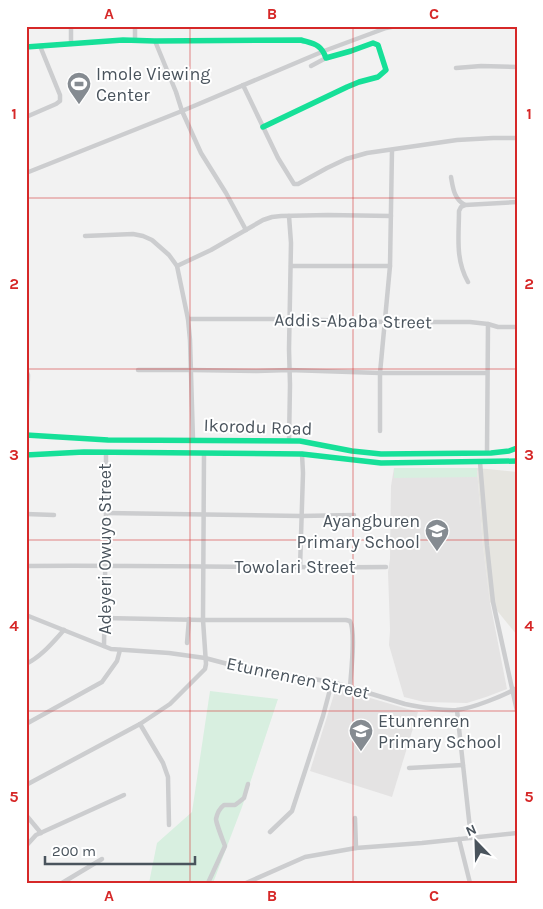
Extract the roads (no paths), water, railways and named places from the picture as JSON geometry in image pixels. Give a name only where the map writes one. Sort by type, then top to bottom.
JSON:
[{"type":"main road","points":[[26,47],[135,39],[155,41],[301,40],[318,44],[324,51],[326,58],[373,43],[378,45],[386,70],[382,76],[370,78],[343,89],[263,127]]},
{"type":"main road","name":"Ikorodu Road","points":[[26,435],[108,440],[315,442],[339,449],[362,452],[487,452],[509,451],[517,448]]},
{"type":"main road","name":"Ikorodu Road","points":[[26,455],[106,452],[302,454],[381,463],[517,461]]},
{"type":"street","points":[[70,26],[71,44]]},
{"type":"street","points":[[135,26],[135,39]]},
{"type":"street","points":[[26,174],[324,51],[396,26]]},
{"type":"street","points":[[155,41],[201,153],[246,230]]},
{"type":"street","points":[[26,117],[60,101],[60,95],[40,46]]},
{"type":"street","points":[[311,66],[326,58]]},
{"type":"street","points":[[456,68],[482,66],[517,67]]},
{"type":"street","points":[[243,85],[278,158],[294,184],[298,184],[346,158],[367,153],[457,140],[517,138]]},
{"type":"street","points":[[380,431],[380,373],[390,266],[392,150]]},
{"type":"street","points":[[451,177],[458,201],[465,205]]},
{"type":"street","points":[[468,282],[461,265],[458,240],[459,211],[461,207],[465,205],[517,202]]},
{"type":"street","points":[[177,266],[211,250],[272,216],[391,216]]},
{"type":"street","points":[[289,216],[291,243],[289,441]]},
{"type":"street","points":[[85,236],[133,234],[143,236],[152,240],[169,255],[177,266],[188,319],[194,440]]},
{"type":"street","points":[[291,266],[390,266]]},
{"type":"street","name":"Addis-Ababa Street","points":[[188,319],[470,322],[498,327],[517,327]]},
{"type":"street","points":[[487,452],[488,324]]},
{"type":"street","points":[[26,370],[28,375],[26,435]]},
{"type":"street","points":[[138,370],[487,373]]},
{"type":"street","name":"Adeyeri Owuyo Street","points":[[104,646],[106,452]]},
{"type":"street","points":[[26,785],[140,724],[170,704],[204,669],[204,454]]},
{"type":"street","points":[[300,568],[302,454]]},
{"type":"street","points":[[480,462],[486,546],[494,602],[515,689],[517,711]]},
{"type":"street","points":[[106,513],[354,515]]},
{"type":"street","points":[[26,514],[54,515]]},
{"type":"street","name":"Towolari Street","points":[[26,566],[300,568],[386,566]]},
{"type":"street","name":"Etunrenren Street","points":[[26,615],[111,649],[169,653],[205,658],[243,668],[332,682],[405,704],[429,708],[457,710],[480,704],[515,689]]},
{"type":"street","points":[[104,618],[350,621],[353,634],[350,687]]},
{"type":"street","points":[[187,643],[189,619]]},
{"type":"street","points":[[26,664],[44,652],[64,630]]},
{"type":"street","points":[[26,724],[102,682],[117,661],[120,650]]},
{"type":"street","points":[[270,832],[292,811],[332,682]]},
{"type":"street","points":[[457,710],[471,838]]},
{"type":"street","points":[[140,724],[163,763],[168,777],[169,825]]},
{"type":"street","points":[[409,768],[463,765]]},
{"type":"street","points":[[208,883],[225,846],[216,817],[224,805],[235,805],[244,798],[248,784]]},
{"type":"street","points":[[26,846],[36,835],[124,794]]},
{"type":"street","points":[[26,815],[41,833]]},
{"type":"street","points":[[355,818],[356,848]]},
{"type":"street","points":[[246,883],[305,857],[356,848],[516,833],[517,839]]},
{"type":"street","points":[[459,839],[470,883]]},
{"type":"street","points":[[62,883],[102,858]]},
{"type":"place","name":"Imole Viewing Center","points":[[79,105]]},
{"type":"place","name":"Ayangburen Primary School","points":[[437,552]]},
{"type":"place","name":"Etunrenren Primary School","points":[[361,752]]}]
